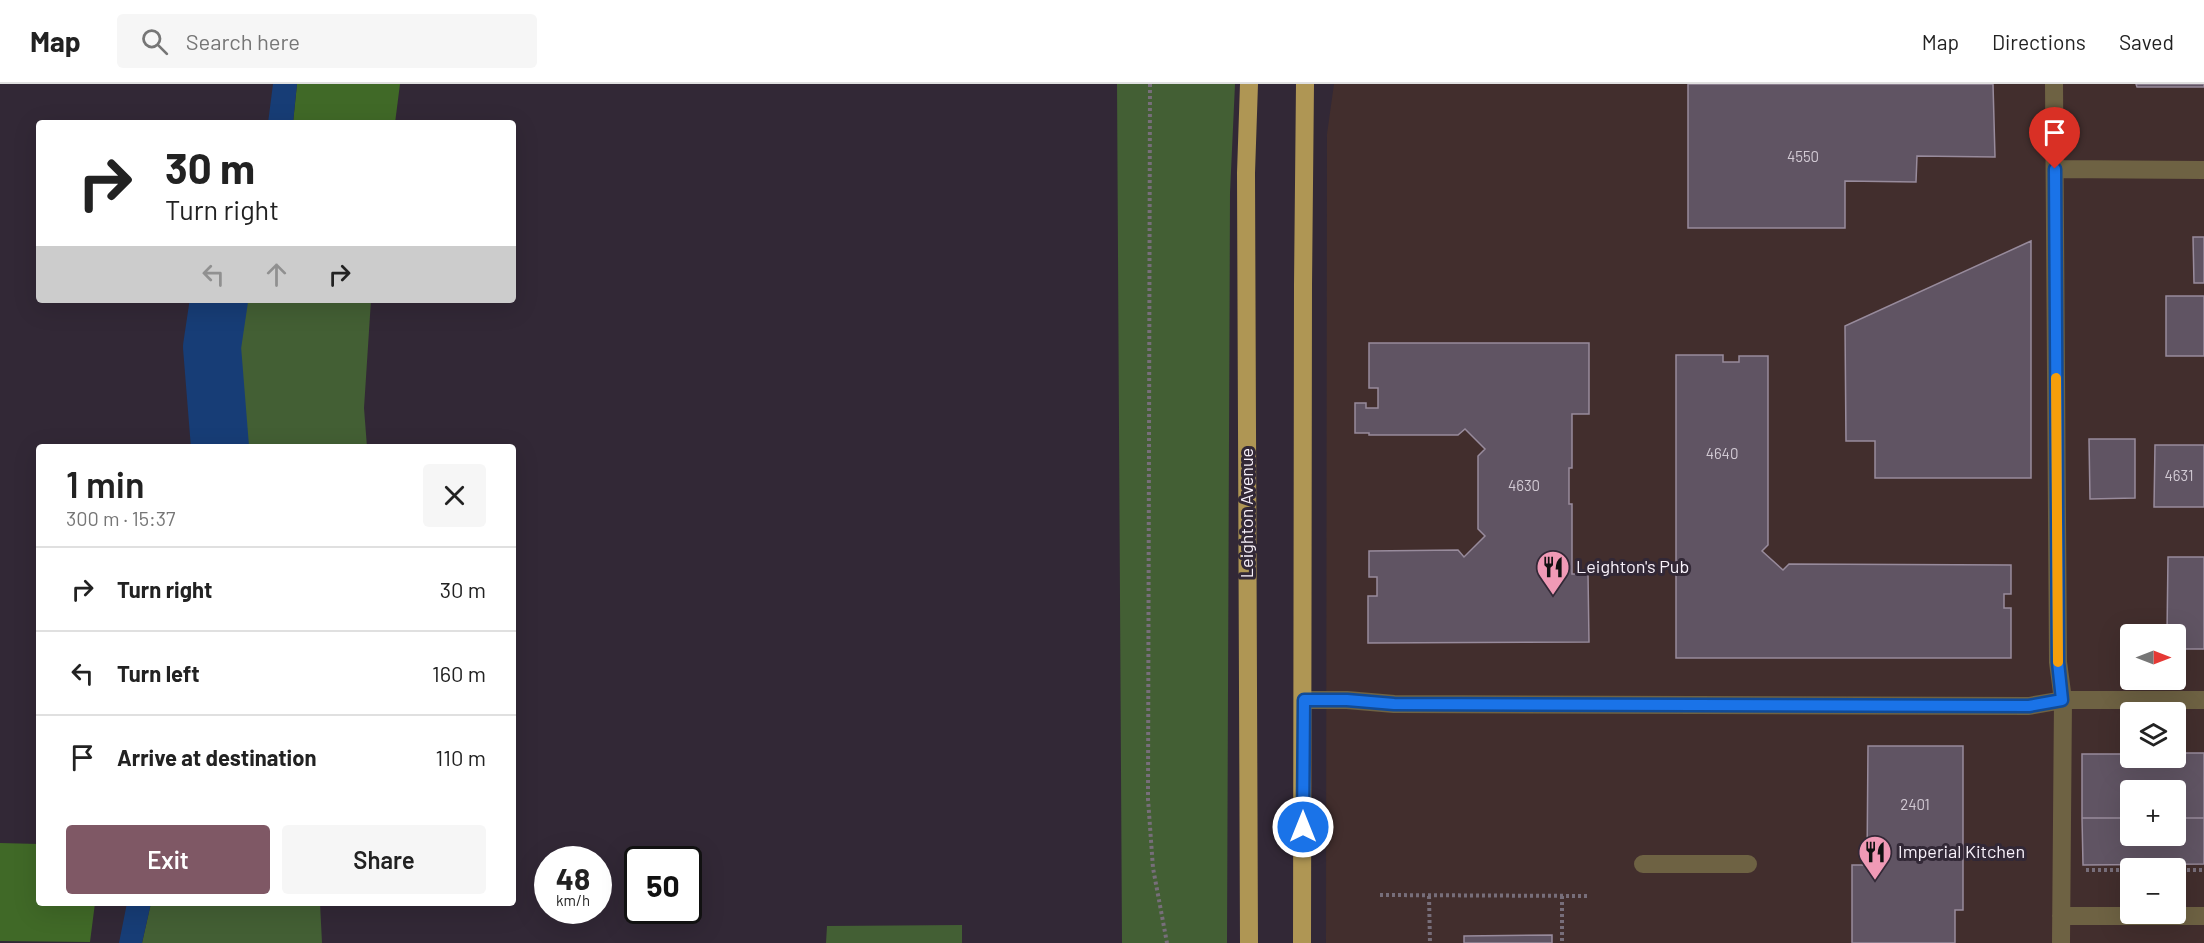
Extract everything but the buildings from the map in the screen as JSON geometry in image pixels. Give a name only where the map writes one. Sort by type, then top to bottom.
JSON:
[{"type":"main road","name":"Leighton Avenue","points":[[1249,84],[1246,174],[1249,943]]},
{"type":"main road","points":[[1302,943],[1305,84]]},
{"type":"street","points":[[2054,84],[2058,662],[2062,700],[2061,943]]},
{"type":"street","points":[[2055,169],[2204,170]]},
{"type":"street","points":[[1304,700],[1347,700],[1394,704],[2029,706],[2062,700],[2204,700]]},
{"type":"street","points":[[1643,864],[1748,864]]},
{"type":"street","points":[[2061,916],[2204,916]]},
{"type":"path","points":[[1150,84],[1148,799],[1153,868],[1167,943]]},
{"type":"path","points":[[2084,870],[2120,870]]},
{"type":"path","points":[[2186,870],[2204,870]]},
{"type":"path","points":[[1380,895],[1590,896]]},
{"type":"path","points":[[1430,896],[1430,943]]},
{"type":"path","points":[[1562,896],[1562,943]]},
{"type":"shaded area","points":[[1334,84],[2204,84],[2204,943],[1326,943],[1327,134]]},
{"type":"green space","points":[[297,84],[400,84],[395,120],[293,120]]},
{"type":"green space","points":[[1117,84],[1235,84],[1230,193],[1227,943],[1122,943]]},
{"type":"green space","points":[[226,303],[371,303],[364,408],[367,444],[232,444]]},
{"type":"green space","points":[[0,843],[36,844],[36,906],[95,906],[90,942],[0,941]]},
{"type":"green space","points":[[150,906],[320,906],[322,943],[142,943]]},
{"type":"green space","points":[[962,925],[962,943],[826,943],[827,926]]},
{"type":"water","points":[[273,84],[297,84],[293,120],[268,120]]},
{"type":"water","points":[[209,303],[226,303],[231,444],[218,444]]},
{"type":"water","points":[[126,906],[150,906],[142,943],[119,943]]},
{"type":"waterway","points":[[219,303],[212,347],[220,444]]},
{"type":"slow traffic","points":[[2056,378],[2058,662]]},
{"type":"place","name":"Leighton's Pub","points":[[1553,596]]},
{"type":"place","name":"Imperial Kitchen","points":[[1875,881]]},
{"type":"route","points":[[1303,827],[1304,700],[1347,700],[1394,704],[1796,706],[2029,706],[2062,700],[2058,662],[2055,169]]}]
